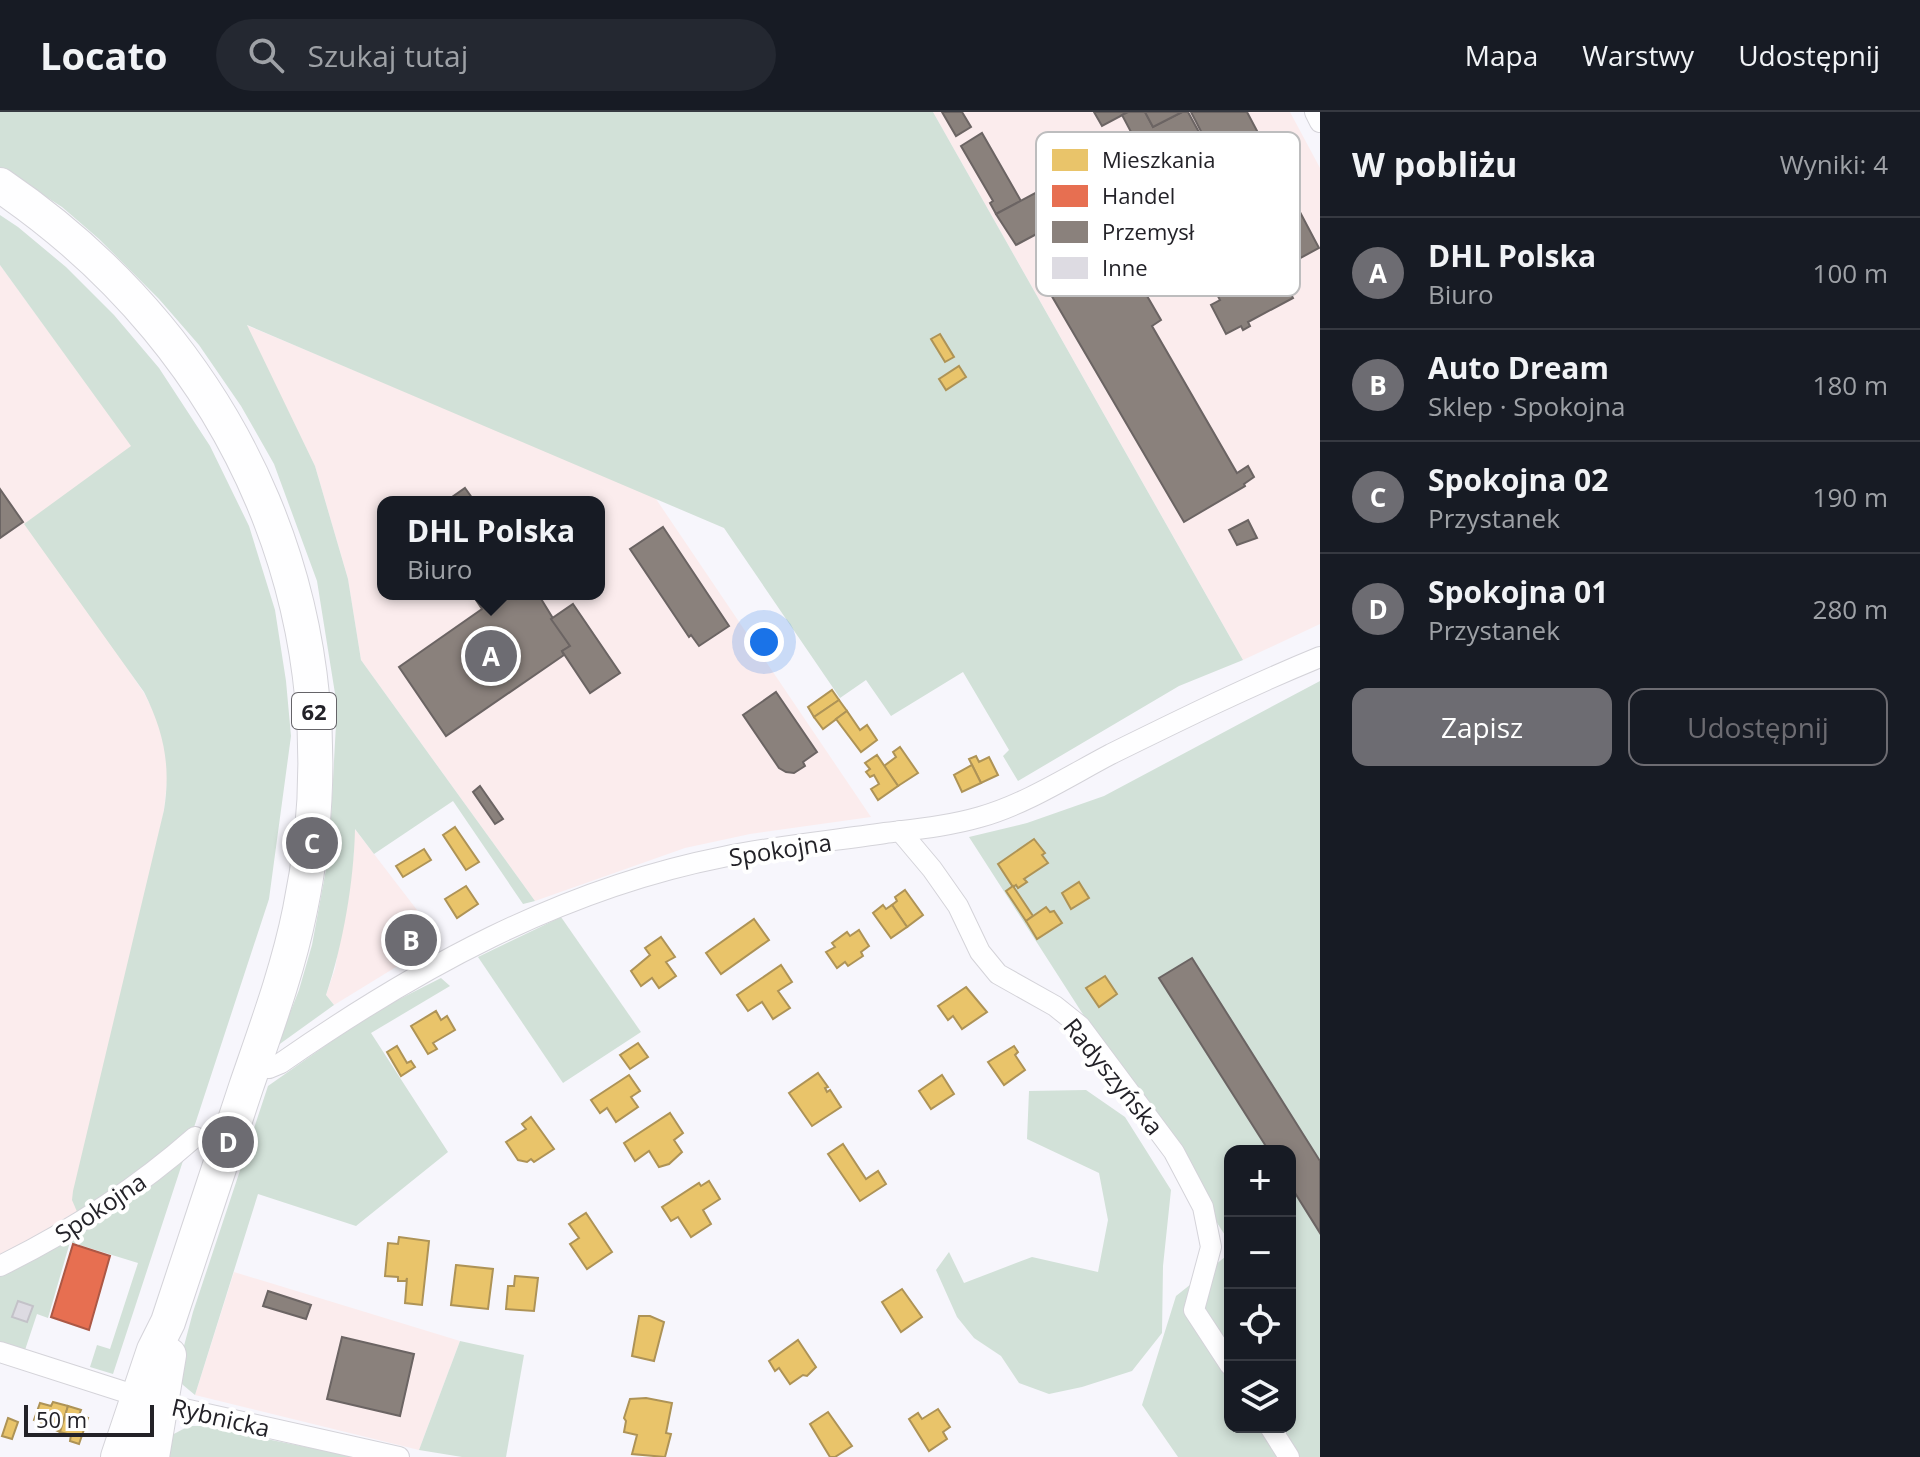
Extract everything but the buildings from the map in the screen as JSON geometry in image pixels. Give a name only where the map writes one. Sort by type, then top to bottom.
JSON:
[{"type":"main road","name":"62","points":[[0,185],[49,220],[89,255],[166,336],[192,371],[235,441],[264,503],[287,571],[311,680],[316,745],[314,810],[312,843],[300,911],[253,1067],[168,1322],[154,1350],[150,1401],[152,1457]]},
{"type":"main road","name":"62","points":[[118,1457],[150,1401]]},
{"type":"street","points":[[1315,112],[1320,122]]},
{"type":"street","name":"Spokojna","points":[[253,1067],[269,1068],[281,1063],[386,993],[452,956],[553,908],[666,869],[725,856],[952,824],[1008,808],[1171,724],[1320,657]]},
{"type":"street","name":"Radyszyńska","points":[[900,831],[958,906],[980,952],[998,974],[1055,1006],[1080,1026],[1174,1152],[1203,1207],[1211,1247],[1194,1310],[1227,1361]]},
{"type":"street","name":"Spokojna","points":[[0,1266],[65,1232],[134,1185],[195,1137]]},
{"type":"street","name":"Rybnicka","points":[[0,1352],[150,1401],[399,1457]]},
{"type":"street","points":[[1274,1433],[1289,1457]]},
{"type":"shaded area","points":[[0,112],[933,112],[1243,660],[1179,686],[1018,781],[1003,756],[1009,750],[963,672],[891,716],[866,680],[840,698],[724,528],[247,325],[315,466],[348,579],[361,660],[535,901],[523,904],[453,801],[374,854],[355,829],[346,913],[326,995],[334,1005],[277,1046],[299,990],[312,945],[329,853],[337,706],[317,581],[274,464],[241,406],[199,345],[159,299],[99,239],[62,207],[0,167]]},
{"type":"shaded area","points":[[933,112],[1290,112],[1320,168],[1320,624],[1243,660],[1037,296],[1300,296],[1300,132],[1036,132],[1036,294]]},
{"type":"shaded area","points":[[0,215],[66,267],[114,315],[159,368],[210,446],[249,526],[275,610],[286,681],[291,736],[269,899],[113,1374],[90,1367],[97,1345],[110,1349],[138,1263],[70,1242],[48,1318],[37,1314],[25,1350],[0,1343],[0,1257],[78,1214],[72,1200],[73,1191],[164,810],[166,764],[157,721],[144,692],[24,524],[131,446],[0,265]]},
{"type":"shaded area","points":[[0,265],[132,446],[103,632],[157,718],[168,772],[164,810],[79,1214],[0,1257]]},
{"type":"shaded area","points":[[246,325],[654,496],[871,817],[750,834],[685,848],[535,901],[361,660],[348,579],[315,466]]},
{"type":"shaded area","points":[[1320,681],[1320,1457],[1178,1457],[1142,1405],[1176,1296],[1224,1258],[1224,1433],[1296,1433],[1296,1145],[1224,1145],[1224,1234],[969,837],[1027,823],[1104,796]]},
{"type":"shaded area","points":[[354,828],[440,940],[334,1005],[326,995],[335,969],[354,854]]},
{"type":"shaded area","points":[[561,917],[641,1032],[563,1083],[478,957]]},
{"type":"shaded area","points":[[441,978],[450,986],[371,1033],[448,1152],[356,1226],[258,1194],[195,1395],[176,1376],[193,1312],[268,1086],[372,1013]]},
{"type":"shaded area","points":[[1086,1090],[1125,1117],[1171,1190],[1163,1266],[1162,1333],[1132,1371],[1049,1394],[1019,1383],[1001,1356],[974,1338],[957,1317],[936,1270],[949,1252],[964,1283],[1032,1257],[1098,1272],[1108,1220],[1099,1173],[1027,1139],[1029,1091]]},
{"type":"shaded area","points":[[234,1272],[460,1341],[419,1450],[195,1395]]},
{"type":"shaded area","points":[[460,1341],[524,1355],[506,1457],[462,1457],[419,1450]]},
{"type":"shaded area","points":[[189,1426],[356,1457],[162,1457],[170,1436]]},
{"type":"place","name":"DHL Polska","points":[[491,656]]},
{"type":"place","name":"Spokojna 02","points":[[312,843]]},
{"type":"place","name":"Auto Dream","points":[[411,940]]},
{"type":"place","name":"Spokojna 01","points":[[228,1142]]}]
